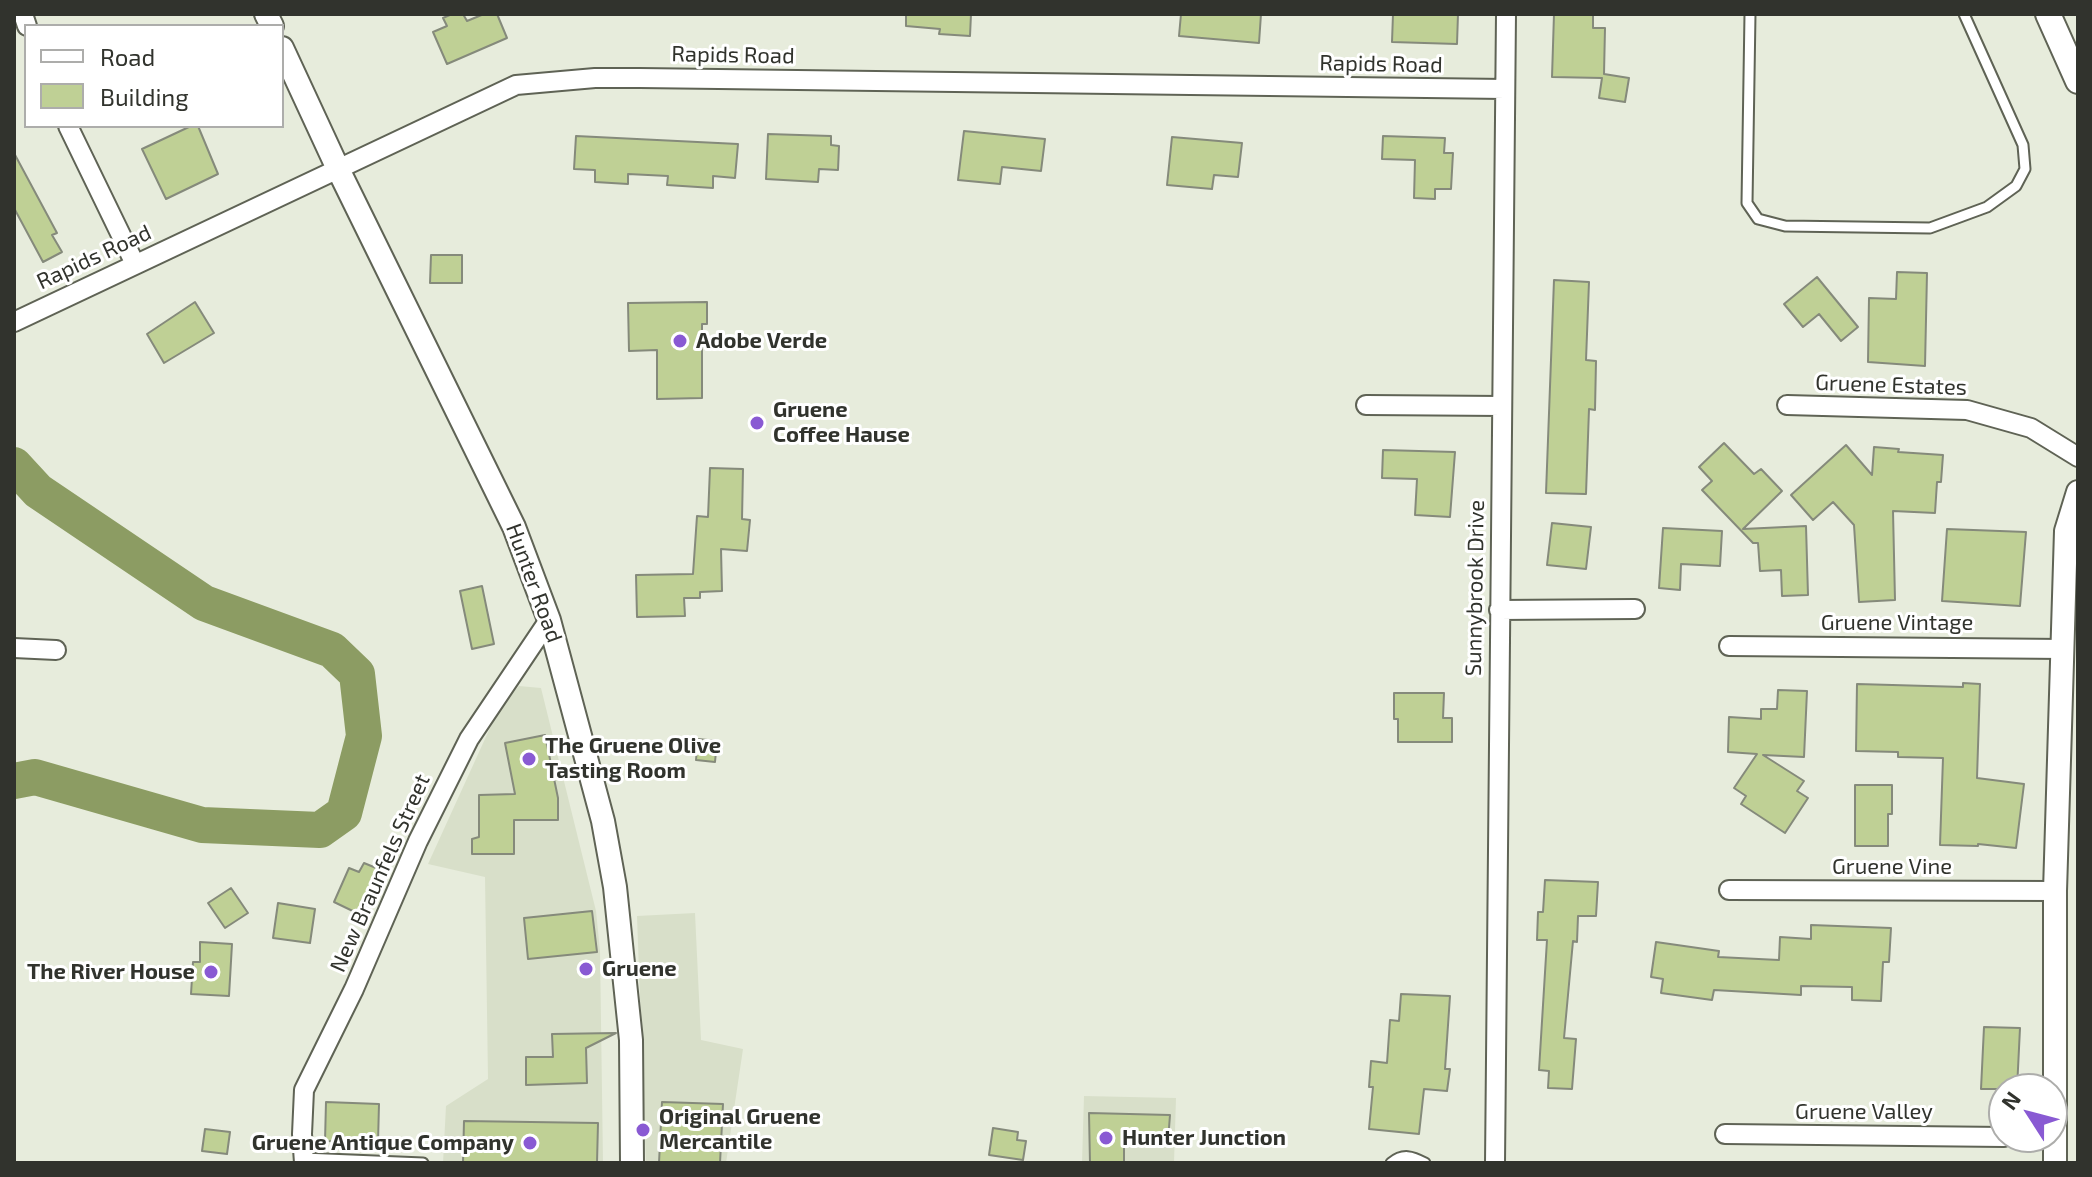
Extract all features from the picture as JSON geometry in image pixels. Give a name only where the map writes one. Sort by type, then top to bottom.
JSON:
[{"type":"main road","points":[[2048,14],[2078,81]]},
{"type":"street","name":"Sunnybrook Drive","points":[[1495,1163],[1506,14]]},
{"type":"street","name":"Hunter Road","points":[[284,52],[514,527],[549,620],[603,821],[615,887],[631,1040],[632,1163]]},
{"type":"street","name":"Rapids Road","points":[[14,322],[516,85],[595,78],[1505,89]]},
{"type":"street","points":[[69,128],[135,264]]},
{"type":"street","points":[[1366,405],[1502,406]]},
{"type":"street","name":"Gruene Estates","points":[[1787,405],[1967,410],[2031,428],[2078,457]]},
{"type":"street","points":[[2054,1073],[2055,891],[2066,531],[2078,494]]},
{"type":"street","points":[[1499,610],[1635,609]]},
{"type":"street","name":"New Braunfels Street","points":[[303,1160],[304,1090],[354,989],[418,841],[469,739],[549,620]]},
{"type":"street","name":"Gruene Vintage","points":[[1729,646],[2064,649]]},
{"type":"street","points":[[14,648],[56,650]]},
{"type":"street","name":"Gruene Vine","points":[[1729,890],[2055,891]]},
{"type":"street","name":"Gruene Valley","points":[[1725,1134],[1988,1137]]},
{"type":"lane","points":[[1750,14],[1747,203],[1758,219],[1785,226],[1930,228],[1987,207],[2016,186],[2025,169],[2023,145],[1964,14]]},
{"type":"lane","points":[[1391,1163],[1399,1157],[1412,1156],[1425,1163]]},
{"type":"lane","points":[[303,1160],[423,1163]]},
{"type":"shaded area","points":[[519,686],[541,688],[596,911],[600,951],[603,1163],[443,1163],[446,1106],[488,1079],[485,877],[428,864],[500,706]]},
{"type":"shaded area","points":[[695,913],[701,1040],[743,1049],[726,1163],[646,1163],[637,916]]},
{"type":"shaded area","points":[[1084,1096],[1176,1098],[1174,1163],[1082,1163]]},
{"type":"building","points":[[463,14],[467,21],[484,14],[497,14],[507,38],[447,64],[433,32],[447,26],[443,18]]},
{"type":"building","points":[[906,14],[971,14],[970,36],[939,34],[940,29],[906,26]]},
{"type":"building","points":[[1181,14],[1261,14],[1259,43],[1179,36]]},
{"type":"building","points":[[1393,14],[1458,14],[1457,44],[1392,42]]},
{"type":"building","points":[[1554,14],[1593,15],[1593,28],[1605,28],[1604,74],[1629,78],[1625,102],[1599,98],[1602,78],[1552,77]]},
{"type":"building","points":[[187,128],[199,128],[218,174],[166,199],[142,149]]},
{"type":"building","points":[[964,131],[1045,139],[1041,171],[1002,167],[1000,184],[958,180]]},
{"type":"building","points":[[768,134],[831,136],[831,145],[839,146],[838,170],[819,169],[818,182],[766,179]]},
{"type":"building","points":[[576,136],[738,144],[735,178],[713,176],[713,188],[667,185],[668,176],[628,174],[628,184],[595,182],[595,170],[574,169]]},
{"type":"building","points":[[1383,136],[1445,138],[1444,153],[1453,153],[1451,189],[1435,189],[1435,199],[1414,198],[1415,160],[1382,159]]},
{"type":"building","points":[[1172,137],[1242,143],[1238,177],[1214,175],[1212,189],[1167,185]]},
{"type":"building","points":[[14,153],[57,233],[52,235],[62,252],[43,262],[14,208]]},
{"type":"building","points":[[431,255],[462,255],[462,283],[430,283]]},
{"type":"building","points":[[1897,272],[1927,273],[1925,366],[1868,362],[1869,298],[1896,299]]},
{"type":"building","points":[[1817,277],[1858,327],[1841,341],[1819,314],[1803,327],[1784,304]]},
{"type":"building","points":[[1554,280],[1589,282],[1586,360],[1596,361],[1595,410],[1589,409],[1586,494],[1546,493]]},
{"type":"building","points":[[195,302],[214,333],[164,363],[147,334]]},
{"type":"building","points":[[707,302],[707,324],[702,324],[702,398],[657,399],[657,350],[629,351],[628,303]]},
{"type":"building","points":[[1724,443],[1754,474],[1761,469],[1782,491],[1743,529],[1806,526],[1808,595],[1782,596],[1781,570],[1760,571],[1758,543],[1753,543],[1702,490],[1712,481],[1699,467]]},
{"type":"building","points":[[1846,445],[1872,475],[1874,447],[1943,455],[1935,513],[1893,511],[1895,600],[1859,602],[1854,525],[1833,502],[1813,520],[1791,495]]},
{"type":"building","points":[[1383,450],[1455,452],[1450,517],[1415,515],[1417,479],[1382,478]]},
{"type":"building","points":[[710,468],[743,469],[742,519],[750,520],[747,551],[721,549],[722,591],[700,592],[700,598],[684,598],[685,616],[637,617],[636,575],[693,574],[697,516],[708,517]]},
{"type":"building","points":[[1552,523],[1591,527],[1586,569],[1547,565]]},
{"type":"building","points":[[1663,528],[1722,531],[1720,566],[1681,564],[1680,590],[1659,588]]},
{"type":"building","points":[[1947,529],[2026,532],[2020,606],[1942,601]]},
{"type":"building","points":[[482,586],[494,644],[472,649],[460,591]]},
{"type":"building","points":[[1963,683],[1980,684],[1977,778],[2024,784],[2016,848],[1978,844],[1940,845],[1943,758],[1898,757],[1898,752],[1856,751],[1857,684],[1963,687]]},
{"type":"building","points":[[1778,690],[1807,691],[1804,757],[1763,755],[1804,781],[1797,791],[1808,798],[1785,833],[1741,804],[1746,796],[1734,788],[1757,754],[1728,752],[1729,717],[1761,719],[1761,709],[1777,709]]},
{"type":"building","points":[[1394,693],[1444,693],[1443,718],[1452,718],[1452,742],[1398,742]]},
{"type":"building","points":[[545,735],[558,798],[558,820],[514,820],[514,854],[472,854],[472,839],[479,837],[479,795],[515,794],[505,743]]},
{"type":"building","points":[[698,739],[717,741],[715,762],[696,760]]},
{"type":"building","points":[[1855,785],[1892,785],[1888,846],[1855,846]]},
{"type":"building","points":[[364,863],[381,870],[361,915],[334,902],[349,868],[359,872]]},
{"type":"building","points":[[1545,880],[1598,882],[1596,916],[1578,916],[1577,942],[1573,941],[1564,1038],[1576,1039],[1572,1089],[1548,1088],[1549,1071],[1539,1070],[1547,940],[1537,940],[1538,912],[1543,912]]},
{"type":"building","points":[[231,888],[248,913],[225,928],[208,903]]},
{"type":"building","points":[[278,903],[315,909],[310,943],[273,938]]},
{"type":"building","points":[[592,911],[597,952],[528,959],[524,918]]},
{"type":"building","points":[[1811,925],[1891,928],[1889,962],[1883,962],[1881,1001],[1852,1000],[1852,987],[1801,986],[1801,995],[1714,990],[1712,1000],[1661,993],[1663,979],[1651,977],[1656,942],[1719,951],[1718,957],[1779,960],[1780,937],[1811,939]]},
{"type":"building","name":"The River House","points":[[200,942],[232,944],[229,996],[191,994],[193,962],[200,962]]},
{"type":"building","points":[[1401,994],[1450,996],[1445,1069],[1450,1069],[1447,1091],[1424,1089],[1419,1134],[1369,1129],[1373,1087],[1369,1087],[1371,1061],[1387,1063],[1390,1020],[1399,1021]]},
{"type":"building","points":[[1984,1027],[2020,1028],[2018,1073],[1988,1073],[1988,1089],[1981,1089]]},
{"type":"building","points":[[616,1033],[586,1048],[587,1083],[526,1085],[526,1057],[553,1057],[552,1034]]},
{"type":"building","points":[[326,1102],[379,1104],[378,1143],[325,1141]]},
{"type":"building","points":[[662,1102],[723,1104],[720,1163],[659,1163]]},
{"type":"building","points":[[1089,1113],[1170,1115],[1168,1141],[1124,1139],[1124,1163],[1090,1163]]},
{"type":"building","name":"Gruene Antique Company","points":[[464,1121],[598,1123],[597,1163],[463,1163]]},
{"type":"building","points":[[993,1128],[1018,1132],[1017,1140],[1026,1141],[1023,1160],[989,1155]]},
{"type":"building","points":[[205,1129],[230,1132],[227,1154],[202,1151]]},
{"type":"waterway","points":[[14,465],[38,491],[204,603],[332,650],[357,674],[364,736],[344,813],[320,830],[202,825],[35,777],[14,781]]},
{"type":"place","name":"Adobe Verde","points":[[680,341]]},
{"type":"place","name":"Gruene Coffee Hause","points":[[757,423]]},
{"type":"place","name":"The Gruene Olive Tasting Room","points":[[529,759]]},
{"type":"place","name":"Gruene","points":[[586,969]]},
{"type":"place","name":"The River House","points":[[211,972]]},
{"type":"place","name":"Original Gruene Mercantile","points":[[643,1130]]},
{"type":"place","name":"Hunter Junction","points":[[1106,1138]]},
{"type":"place","name":"Gruene Antique Company","points":[[530,1143]]}]
